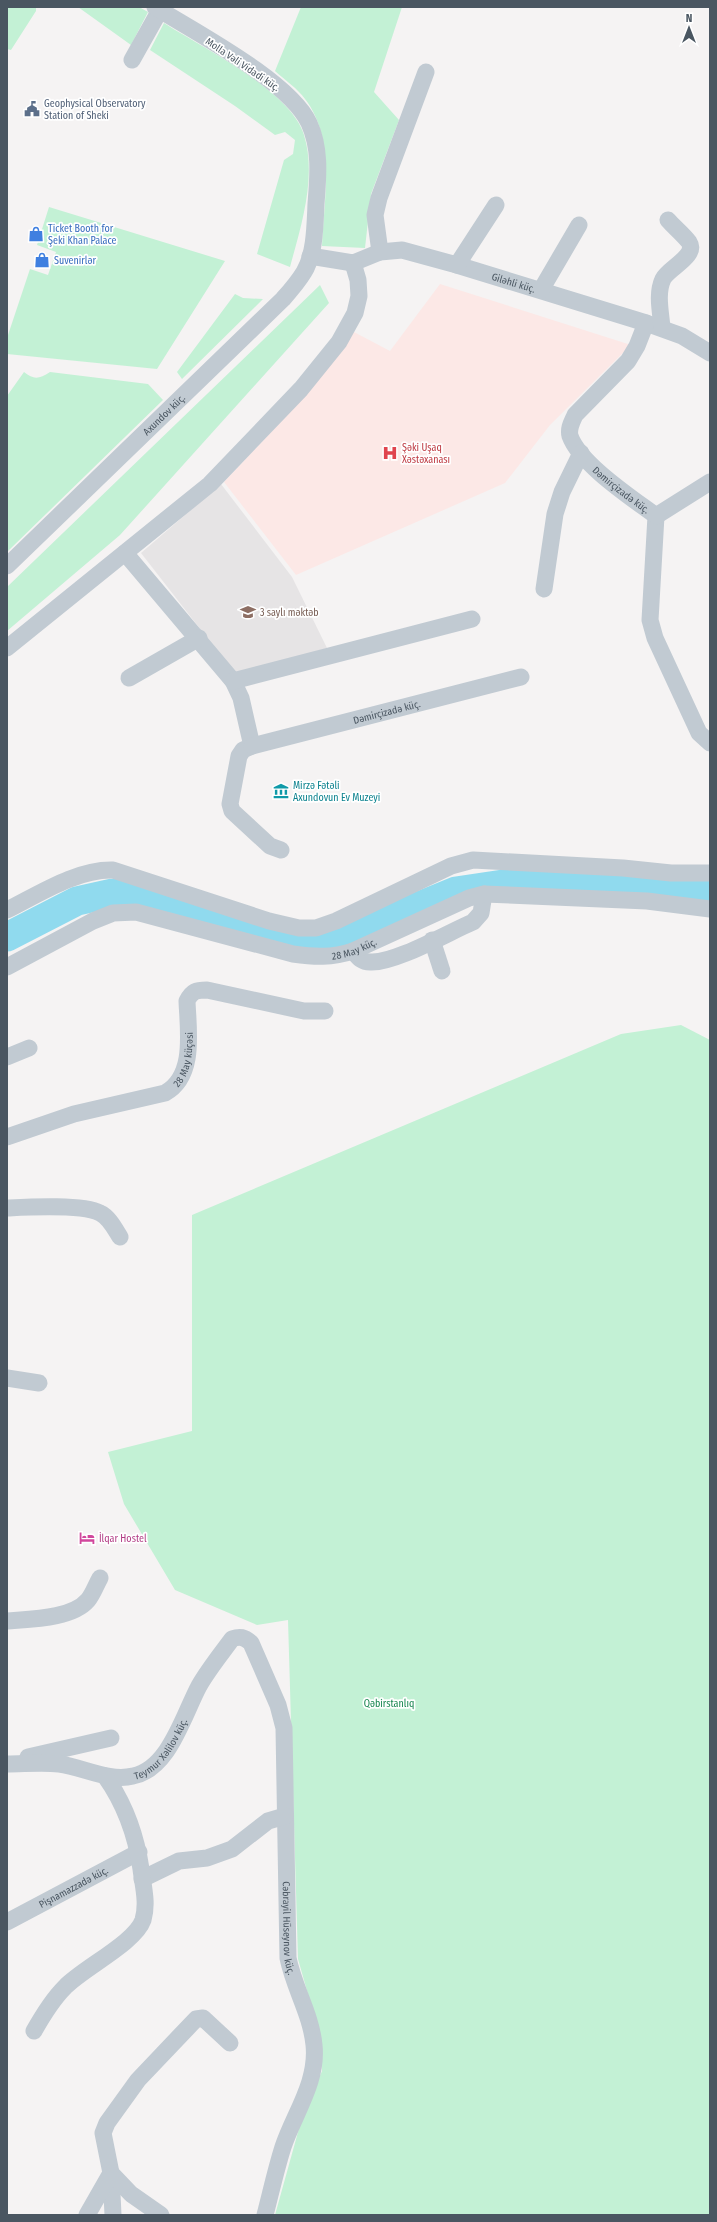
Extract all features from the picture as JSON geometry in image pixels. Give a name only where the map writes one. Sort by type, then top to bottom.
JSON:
[{"type":"street","points":[[132,60],[157,9]]},
{"type":"street","name":"Molla Vəli Vidadi küç.","points":[[157,9],[259,74],[281,90],[304,114],[316,143],[318,160],[316,211],[310,256]]},
{"type":"street","points":[[380,252],[375,215],[379,198],[426,72]]},
{"type":"street","points":[[457,265],[496,205]]},
{"type":"street","points":[[662,328],[659,290],[663,278],[670,270],[689,255],[691,249],[690,243],[668,220]]},
{"type":"street","points":[[541,290],[579,225]]},
{"type":"street","name":"Giləhli küç.","points":[[353,263],[380,252],[392,249],[402,250],[541,290],[662,328],[682,336],[710,353]]},
{"type":"street","points":[[7,648],[210,484],[258,436],[326,358],[347,330],[355,313],[359,296],[358,280],[353,263],[310,256]]},
{"type":"street","name":"Axundov küç.","points":[[7,566],[283,299],[305,271],[310,256]]},
{"type":"street","name":"Dəmirçizadə küç.","points":[[646,323],[637,346],[628,361],[575,415],[570,426],[570,435],[581,453],[602,474],[656,516],[650,620],[655,638],[699,733],[710,743]]},
{"type":"street","points":[[544,589],[555,514],[562,492],[581,453]]},
{"type":"street","points":[[656,516],[710,482]]},
{"type":"street","points":[[125,553],[199,638],[233,681],[241,698],[252,746],[243,750],[239,756],[230,804],[232,811],[270,846],[281,850]]},
{"type":"street","points":[[233,681],[472,619]]},
{"type":"street","points":[[129,678],[199,638]]},
{"type":"street","name":"Dəmirçizadə küç.","points":[[252,746],[306,730],[442,698],[521,677]]},
{"type":"street","points":[[7,910],[84,873],[99,870],[113,870],[269,922],[299,928],[316,928],[336,921],[451,866],[473,860],[623,868],[671,873],[710,873]]},
{"type":"street","points":[[353,951],[360,960],[370,963],[390,959],[473,922],[481,913],[484,894]]},
{"type":"street","name":"28 May küç.","points":[[7,967],[93,921],[113,913],[136,912],[293,954],[318,958],[340,956],[353,951],[468,898],[484,894],[647,901],[710,909]]},
{"type":"street","points":[[432,940],[442,971]]},
{"type":"street","name":"28 May küçəsi","points":[[7,1137],[74,1114],[165,1093],[175,1088],[183,1073],[188,1052],[187,1001],[190,994],[197,990],[207,990],[304,1011],[325,1011]]},
{"type":"street","points":[[7,1057],[29,1048]]},
{"type":"street","points":[[7,1208],[55,1207],[100,1213],[109,1220],[120,1237]]},
{"type":"street","points":[[7,1378],[40,1383]]},
{"type":"street","points":[[7,1621],[42,1618],[72,1611],[88,1600],[100,1578]]},
{"type":"street","name":"Teymur Xəlilov küç.","points":[[8,1764],[57,1764],[82,1768],[105,1776],[133,1776],[153,1768],[164,1757],[200,1685],[232,1639],[238,1636],[244,1638]]},
{"type":"street","name":"Cəbrayil Hüseynov küç.","points":[[244,1638],[251,1643],[278,1705],[284,1728],[288,1958],[292,1978],[309,2017],[314,2046],[314,2064],[309,2086],[283,2148],[265,2215]]},
{"type":"street","points":[[8,1764],[21,1759],[111,1738]]},
{"type":"street","points":[[34,2031],[51,2002],[66,1986],[132,1935],[142,1921],[146,1904],[139,1852],[127,1813],[118,1794],[105,1776]]},
{"type":"street","points":[[142,1879],[179,1861],[207,1858],[232,1849],[268,1821],[285,1816]]},
{"type":"street","name":"Pişnamazzadə küç.","points":[[7,1922],[139,1852]]},
{"type":"street","points":[[113,2215],[111,2173],[103,2133],[107,2123],[138,2080],[196,2019],[203,2018],[230,2042]]},
{"type":"street","points":[[87,2215],[111,2173]]},
{"type":"street","points":[[111,2173],[131,2194],[161,2215]]},
{"type":"shaded area","name":"Şəki Uşaq Xəstəxanası","points":[[440,284],[631,345],[550,425],[505,483],[296,575],[224,482],[307,394],[354,332],[390,351]]},
{"type":"shaded area","name":"3 saylı məktəb","points":[[221,484],[292,577],[327,648],[236,675],[141,553]]},
{"type":"green space","points":[[7,7],[36,7],[36,11],[11,50],[7,49]]},
{"type":"green space","points":[[78,7],[139,7],[148,12],[131,45]]},
{"type":"green space","points":[[301,7],[402,7],[374,92],[399,120],[371,194],[365,248],[322,246],[326,170],[325,151],[321,132],[315,115],[302,95],[275,71]]},
{"type":"green space","points":[[164,23],[244,72],[282,102],[296,119],[304,135],[308,151],[309,168],[303,218],[290,267],[257,254],[284,160],[293,154],[295,140],[285,132],[275,135],[235,106],[150,50]]},
{"type":"green space","points":[[49,207],[225,261],[157,369],[7,354],[7,338],[30,269],[48,275],[56,252],[37,245]]},
{"type":"green space","points":[[320,285],[329,303],[120,535],[7,631],[7,587]]},
{"type":"green space","points":[[235,294],[243,298],[263,299],[182,379],[177,372]]},
{"type":"green space","points":[[24,372],[37,378],[50,372],[148,384],[163,400],[7,552],[7,396]]},
{"type":"green space","name":"Qəbirstanlıq","points":[[681,1025],[710,1040],[710,2215],[275,2215],[303,2114],[322,2071],[319,2033],[298,1959],[288,1620],[257,1625],[175,1590],[124,1504],[108,1452],[192,1431],[192,1215],[621,1034]]},
{"type":"waterway","points":[[7,937],[77,901],[113,893],[136,895],[276,938],[325,941],[385,920],[456,891],[503,884],[655,886],[710,892]]},
{"type":"place","name":"Geophysical Observatory Station of Sheki","points":[[32,109]]},
{"type":"place","name":"Ticket Booth for Şeki Khan Palace","points":[[36,234]]},
{"type":"place","name":"Suvenirlər","points":[[42,260]]},
{"type":"place","name":"Şəki Uşaq Xəstəxanası","points":[[390,453]]},
{"type":"place","name":"3 saylı məktəb","points":[[248,612]]},
{"type":"place","name":"Mirzə Fətəli Axundovun Ev Muzeyi","points":[[281,791]]},
{"type":"place","name":"İlqar Hostel","points":[[87,1538]]}]
